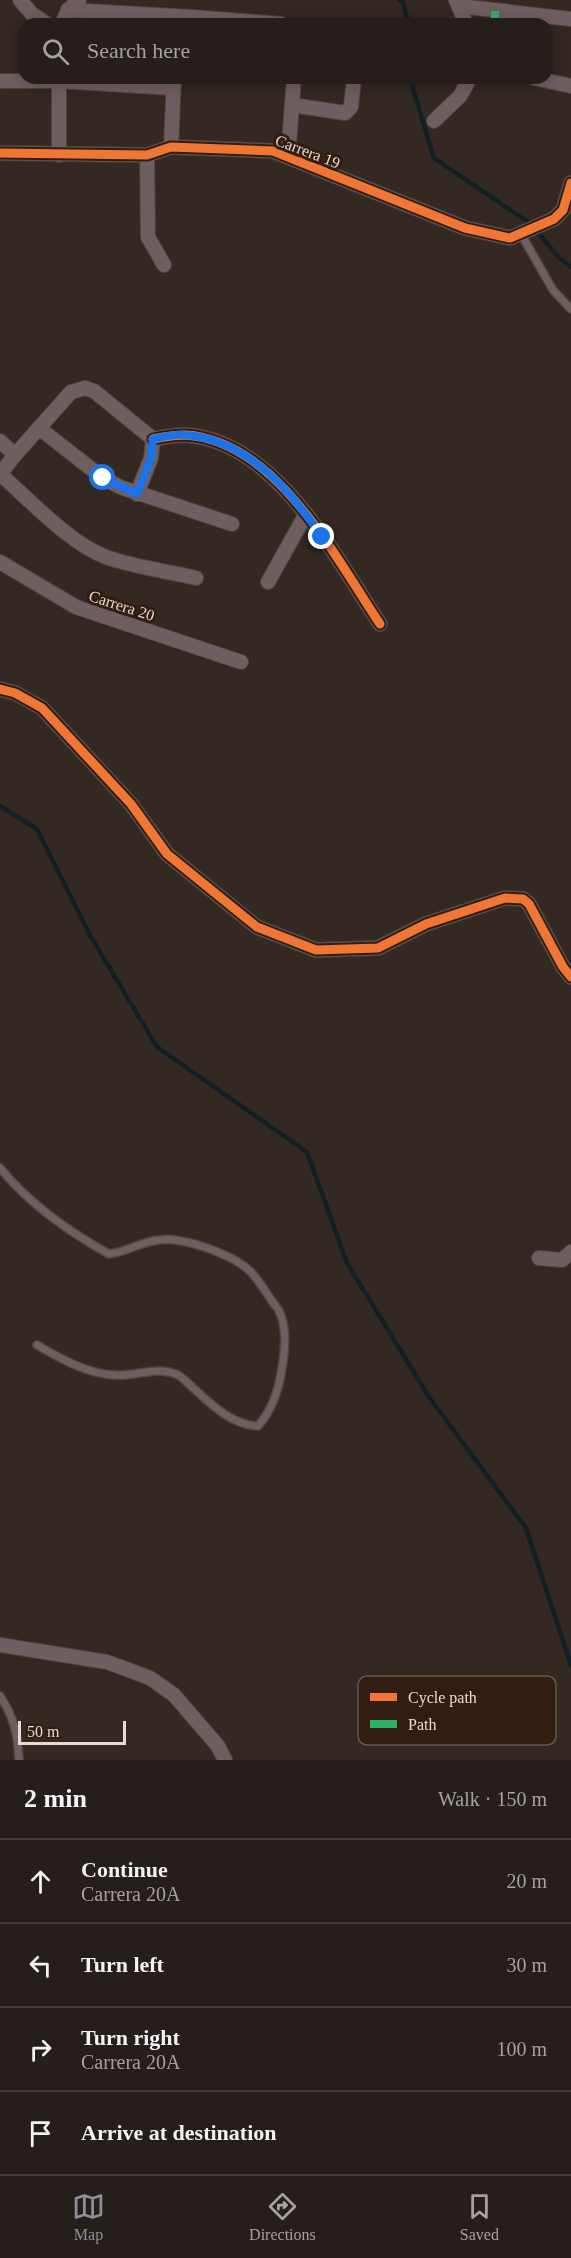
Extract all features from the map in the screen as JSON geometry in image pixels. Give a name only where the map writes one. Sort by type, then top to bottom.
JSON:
[{"type":"street","points":[[20,0],[38,18]]},
{"type":"street","points":[[65,18],[68,10],[79,0]]},
{"type":"street","points":[[464,18],[458,3],[571,20]]},
{"type":"street","points":[[68,10],[205,18]]},
{"type":"street","points":[[0,81],[18,80]]},
{"type":"street","points":[[553,82],[571,86]]},
{"type":"street","points":[[58,84],[59,154]]},
{"type":"street","points":[[171,147],[173,84]]},
{"type":"street","points":[[288,158],[294,84]]},
{"type":"street","points":[[292,105],[345,113],[351,108],[353,84]]},
{"type":"street","points":[[434,121],[460,96],[467,84]]},
{"type":"street","name":"Carrera 19","points":[[0,153],[147,155],[171,147],[273,151],[465,228],[510,238],[523,234]]},
{"type":"street","points":[[147,155],[148,237],[164,265]]},
{"type":"street","points":[[523,234],[554,219],[563,210],[571,183]]},
{"type":"street","points":[[196,578],[107,557],[92,550],[75,539],[0,474],[71,392],[85,388],[94,391],[153,439],[184,435],[204,438],[238,451],[262,468],[290,493],[306,514],[380,624]]},
{"type":"street","points":[[39,428],[103,478],[137,494],[232,524]]},
{"type":"street","points":[[137,494],[151,458],[153,439]]},
{"type":"street","points":[[0,441],[15,455]]},
{"type":"street","points":[[268,582],[306,514]]},
{"type":"street","name":"Carrera 20","points":[[0,562],[76,607],[241,662]]},
{"type":"street","points":[[0,689],[15,693],[42,708],[131,804],[167,854],[256,927],[315,950],[378,948],[426,924],[505,898],[523,899],[529,904],[563,967],[571,977]]},
{"type":"street","points":[[539,1258],[562,1260],[571,1252]]},
{"type":"street","points":[[0,1645],[107,1662],[150,1678],[174,1695],[218,1746],[225,1760]]},
{"type":"lane","points":[[523,234],[553,290],[571,309]]},
{"type":"lane","points":[[0,1168],[21,1192],[76,1233],[109,1254],[124,1252],[136,1244],[150,1241],[176,1240],[213,1250],[238,1263],[250,1271],[281,1314],[285,1339],[280,1383],[268,1415],[258,1426],[246,1426],[226,1416],[180,1376],[167,1371],[149,1370],[114,1375],[71,1362],[37,1345]]},
{"type":"lane","points":[[0,1696],[12,1714],[18,1760]]},
{"type":"waterway","points":[[400,0],[407,18]]},
{"type":"waterway","points":[[413,84],[434,158],[531,224],[559,258],[571,267]]},
{"type":"waterway","points":[[0,806],[37,829],[91,937],[157,1047],[307,1152],[347,1263],[429,1397],[526,1528],[571,1665]]},
{"type":"marked path","points":[[495,11],[495,18]]},
{"type":"cycle path","points":[[0,153],[147,155],[171,147],[273,151],[465,228],[510,238],[554,219],[563,210],[571,183]]},
{"type":"cycle path","points":[[153,439],[185,435],[218,442],[248,457],[275,479],[323,536],[380,624]]},
{"type":"cycle path","points":[[0,689],[15,693],[42,708],[131,804],[167,854],[257,927],[316,950],[378,948],[426,924],[505,898],[523,899],[529,904],[563,967],[571,977]]},
{"type":"route","points":[[103,478],[120,488],[137,494],[151,458],[153,439],[184,435],[204,438],[238,451],[262,468],[290,493],[322,537]]}]
